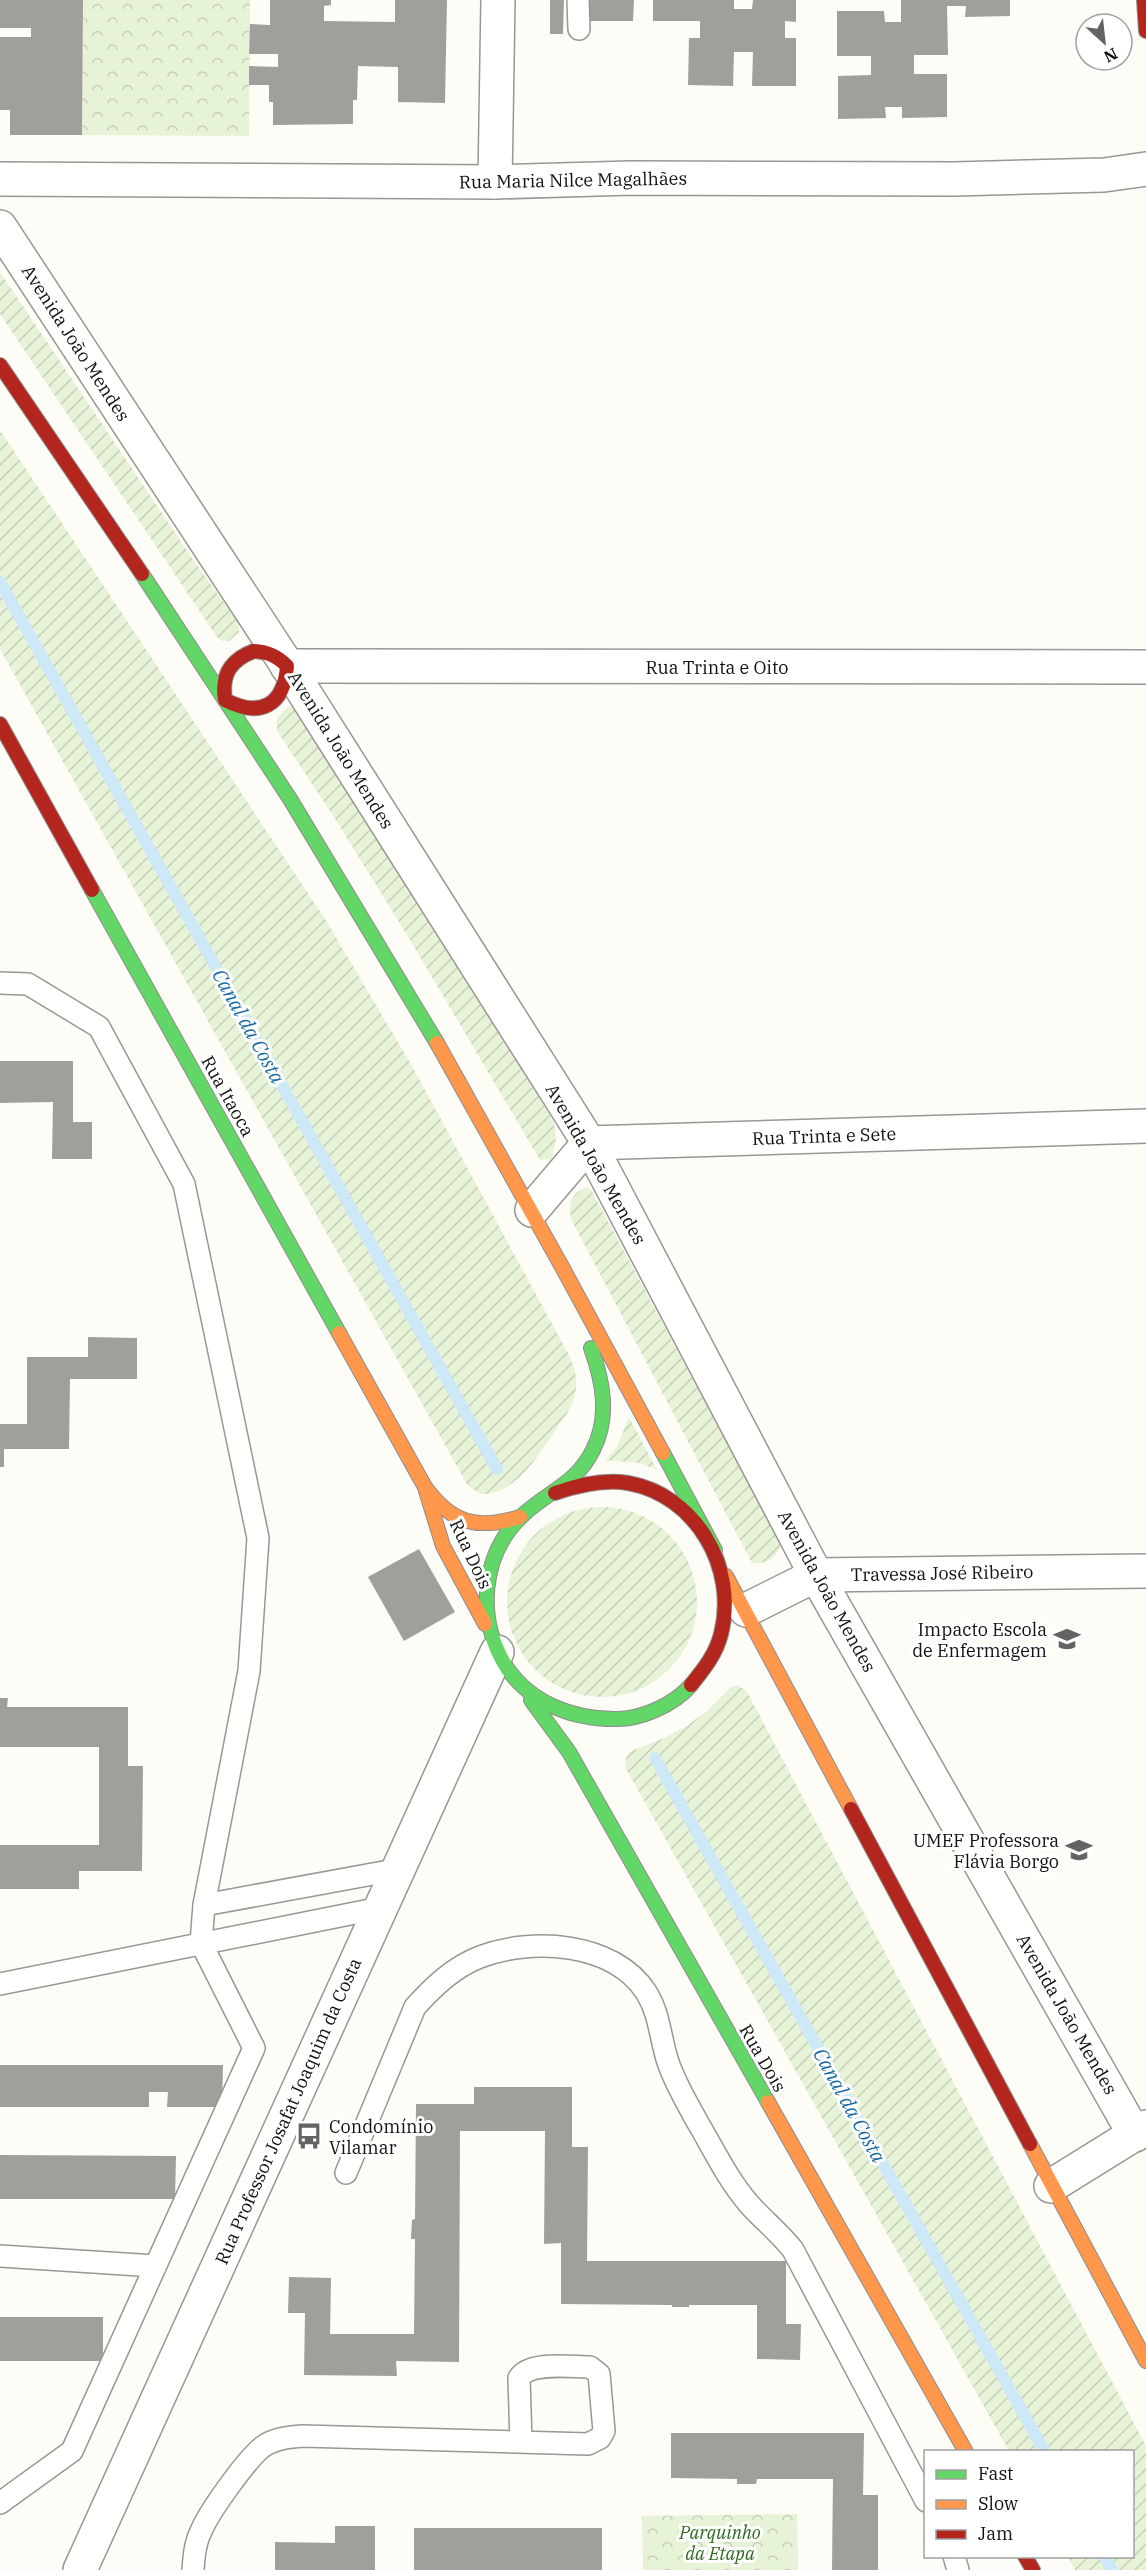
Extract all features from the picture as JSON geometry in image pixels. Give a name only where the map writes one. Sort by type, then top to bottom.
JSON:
[{"type":"main road","points":[[1144,0],[1146,31]]},
{"type":"main road","points":[[0,365],[204,667],[289,798],[382,950],[532,1210],[1146,2361]]},
{"type":"main road","points":[[204,667],[216,668],[230,663],[242,655],[258,638]]},
{"type":"main road","points":[[225,700],[223,681],[230,663]]},
{"type":"main road","points":[[225,700],[246,710],[258,709],[292,696]]},
{"type":"main road","points":[[249,737],[250,722],[258,709]]},
{"type":"main road","name":"Rua Itaoca","points":[[0,724],[424,1487]]},
{"type":"main road","points":[[424,1487],[445,1511],[459,1520],[490,1525],[520,1517],[571,1480],[585,1464],[596,1445],[602,1425],[605,1406],[604,1386],[565,1270]]},
{"type":"main road","points":[[555,1493],[594,1482],[636,1485],[656,1492],[682,1509],[704,1532],[715,1550]]},
{"type":"main road","name":"Rua Dois","points":[[424,1487],[443,1546],[507,1671],[521,1686],[569,1752],[965,2450]]},
{"type":"main road","points":[[494,1643],[486,1592],[490,1571],[496,1552],[520,1517]]},
{"type":"main road","points":[[521,1686],[537,1700],[573,1717],[614,1721],[652,1712],[685,1691],[698,1677],[718,1645],[726,1607],[722,1569]]},
{"type":"street","points":[[495,182],[498,0]]},
{"type":"street","name":"Rua Maria Nilce Magalhães","points":[[0,179],[495,182],[631,178],[955,179],[1104,175],[1146,169]]},
{"type":"street","name":"Avenida João Mendes","points":[[0,227],[258,638],[287,666],[292,696],[589,1143],[816,1575],[1141,2131]]},
{"type":"street","name":"Rua Trinta e Oito","points":[[287,666],[1146,668]]},
{"type":"street","name":"Rua Trinta e Sete","points":[[589,1143],[1146,1126]]},
{"type":"street","points":[[532,1210],[589,1143]]},
{"type":"street","name":"Travessa José Ribeiro","points":[[746,1611],[816,1575],[1146,1571]]},
{"type":"street","name":"Rua Professor Josafat Joaquim da Costa","points":[[80,2570],[380,1908],[400,1869],[494,1643]]},
{"type":"street","points":[[1052,2186],[1141,2131]]},
{"type":"lane","points":[[578,0],[579,29]]},
{"type":"lane","points":[[0,983],[28,984],[99,1027],[184,1184],[258,1538],[249,1671],[204,1905],[201,1943],[254,2048],[72,2451],[0,2503]]},
{"type":"lane","points":[[204,1905],[400,1869]]},
{"type":"lane","points":[[0,1984],[380,1908]]},
{"type":"lane","points":[[346,2173],[416,2007],[435,1985],[458,1968],[478,1958],[501,1950],[524,1947],[583,1949],[616,1963],[630,1974],[646,1992],[657,2013],[667,2060],[678,2088],[731,2179],[748,2203],[793,2250],[924,2497]]},
{"type":"lane","points":[[0,2256],[155,2266]]},
{"type":"lane","points":[[193,2570],[194,2553],[202,2529],[253,2454],[266,2445],[284,2438],[303,2436],[588,2444],[600,2438],[604,2431],[598,2374],[595,2370],[590,2367],[534,2367],[522,2373],[519,2378],[521,2442]]},
{"type":"green space","points":[[83,0],[250,0],[249,136],[82,135]]},
{"type":"green space","points":[[0,272],[194,561],[239,624],[239,632],[229,641],[222,641],[217,637],[0,314]]},
{"type":"green space","points":[[0,430],[327,922],[412,1066],[569,1355],[576,1380],[572,1405],[533,1462],[505,1488],[481,1494],[468,1486],[0,649]]},
{"type":"green space","points":[[289,706],[297,707],[552,1119],[556,1139],[551,1159],[540,1160],[407,935],[277,731],[277,718]]},
{"type":"green space","points":[[586,1187],[590,1188],[781,1544],[774,1557],[762,1563],[752,1563],[572,1221],[571,1200]]},
{"type":"green space","points":[[629,1417],[657,1470],[640,1463],[605,1460],[617,1447]]},
{"type":"green space","points":[[593,1507],[611,1507],[647,1518],[669,1535],[681,1549],[690,1566],[697,1602],[690,1638],[681,1655],[669,1669],[647,1686],[630,1693],[611,1697],[593,1697],[557,1686],[535,1669],[523,1655],[511,1630],[507,1611],[507,1593],[518,1557],[535,1535],[549,1523],[574,1511]]},
{"type":"green space","points":[[737,1685],[746,1690],[1146,2446],[1146,2570],[1075,2570],[1069,2558],[1134,2558],[1134,2450],[1008,2450],[625,1767],[626,1758],[631,1751],[685,1727],[707,1711],[731,1687]]},
{"type":"green space","name":"Parquinho da Etapa","points":[[797,2514],[798,2570],[643,2570],[642,2516]]},
{"type":"building","points":[[0,0],[83,0],[82,135],[10,135],[10,110],[0,110],[0,37],[31,37],[31,28],[0,28]]},
{"type":"building","points":[[270,0],[331,0],[331,5],[324,6],[324,21],[395,22],[395,0],[447,0],[445,103],[398,102],[398,67],[358,66],[357,100],[353,100],[353,124],[273,125],[273,102],[269,102],[269,85],[249,85],[249,66],[278,67],[278,54],[249,54],[250,24],[270,25]]},
{"type":"building","points":[[550,0],[564,0],[563,34],[550,34]]},
{"type":"building","points":[[588,0],[634,0],[633,21],[588,21]]},
{"type":"building","points":[[653,0],[734,0],[734,9],[752,9],[753,0],[796,0],[796,22],[785,21],[785,38],[796,38],[796,86],[752,86],[753,52],[734,52],[733,86],[688,85],[689,38],[700,38],[700,21],[653,21]]},
{"type":"building","points":[[901,0],[1010,0],[1010,16],[965,17],[966,6],[947,6],[948,55],[914,55],[914,74],[947,74],[947,117],[902,118],[902,107],[885,107],[886,118],[838,119],[838,76],[871,75],[871,56],[837,56],[837,11],[884,11],[885,22],[901,22]]},
{"type":"building","points":[[0,1061],[73,1061],[73,1122],[92,1122],[92,1159],[52,1159],[53,1102],[0,1103]]},
{"type":"building","points":[[88,1337],[137,1338],[137,1379],[70,1379],[69,1449],[4,1449],[4,1467],[0,1467],[0,1424],[27,1424],[27,1357],[88,1357]]},
{"type":"building","points":[[419,1549],[455,1612],[404,1641],[368,1577]]},
{"type":"building","points":[[0,1698],[8,1698],[7,1707],[128,1707],[128,1766],[143,1766],[142,1871],[79,1871],[79,1889],[0,1889],[0,1845],[99,1845],[99,1747],[0,1747]]},
{"type":"building","points":[[0,2065],[223,2065],[222,2107],[167,2107],[168,2092],[149,2092],[149,2107],[0,2107]]},
{"type":"building","points":[[474,2087],[572,2087],[572,2147],[588,2147],[587,2261],[786,2261],[786,2324],[801,2324],[800,2360],[757,2359],[757,2305],[672,2307],[672,2305],[561,2304],[561,2243],[544,2244],[545,2131],[460,2131],[459,2362],[396,2361],[397,2376],[304,2375],[305,2313],[288,2313],[289,2277],[331,2278],[330,2334],[414,2334],[415,2239],[411,2239],[412,2220],[415,2219],[416,2104],[474,2104]]},
{"type":"building","points":[[0,2155],[176,2156],[175,2199],[0,2199]]},
{"type":"building","points":[[0,2317],[103,2317],[103,2361],[0,2361]]},
{"type":"building","points":[[671,2433],[864,2433],[863,2495],[878,2495],[878,2570],[832,2570],[833,2479],[757,2479],[756,2484],[737,2484],[737,2479],[671,2478]]},
{"type":"building","points":[[335,2526],[375,2526],[375,2570],[275,2570],[275,2542],[335,2543]]},
{"type":"building","points":[[414,2528],[602,2528],[602,2570],[414,2570]]},
{"type":"waterway","name":"Canal da Costa","points":[[0,582],[497,1469]]},
{"type":"waterway","name":"Canal da Costa","points":[[655,1758],[1044,2450]]},
{"type":"waterway","name":"Canal da Costa","points":[[1105,2558],[1112,2570]]},
{"type":"traffic: fast","points":[[142,574],[290,799],[437,1043]]},
{"type":"traffic: fast","points":[[92,890],[339,1333]]},
{"type":"traffic: fast","points":[[591,1348],[599,1373],[603,1399],[602,1425],[598,1437],[593,1450],[579,1471],[524,1514],[509,1530],[498,1548],[487,1588],[490,1629],[507,1668],[517,1680],[540,1700],[568,1712],[598,1718],[635,1717],[666,1705],[691,1685]]},
{"type":"traffic: fast","points":[[663,1453],[715,1550]]},
{"type":"traffic: fast","points":[[531,1700],[569,1752],[768,2102]]},
{"type":"traffic: slow","points":[[437,1043],[663,1453]]},
{"type":"traffic: slow","points":[[339,1333],[425,1487],[435,1499],[445,1509],[466,1521],[491,1523],[520,1517]]},
{"type":"traffic: slow","points":[[426,1491],[443,1546],[485,1624]]},
{"type":"traffic: slow","points":[[726,1576],[851,1809]]},
{"type":"traffic: slow","points":[[768,2102],[965,2450]]},
{"type":"traffic: slow","points":[[1030,2144],[1146,2361]]},
{"type":"traffic: jam","points":[[1144,0],[1146,31]]},
{"type":"traffic: jam","points":[[0,365],[142,574]]},
{"type":"traffic: jam","points":[[254,651],[272,655],[287,666],[281,691],[268,705],[259,708],[249,708],[225,700],[224,691],[226,676],[233,664],[254,651]]},
{"type":"traffic: jam","points":[[0,724],[92,890]]},
{"type":"traffic: jam","points":[[555,1493],[600,1482],[628,1483],[652,1490],[674,1502],[692,1519],[706,1538],[717,1560],[723,1584],[725,1609],[721,1634],[713,1655],[691,1685]]},
{"type":"traffic: jam","points":[[851,1809],[1030,2144]]},
{"type":"traffic: jam","points":[[1026,2558],[1033,2570]]},
{"type":"place","name":"Impacto Escola de Enfermagem","points":[[1067,1639]]},
{"type":"place","name":"UMEF Professora Flávia Borgo","points":[[1079,1850]]},
{"type":"place","name":"Condomínio Vilamar","points":[[309,2136]]}]
